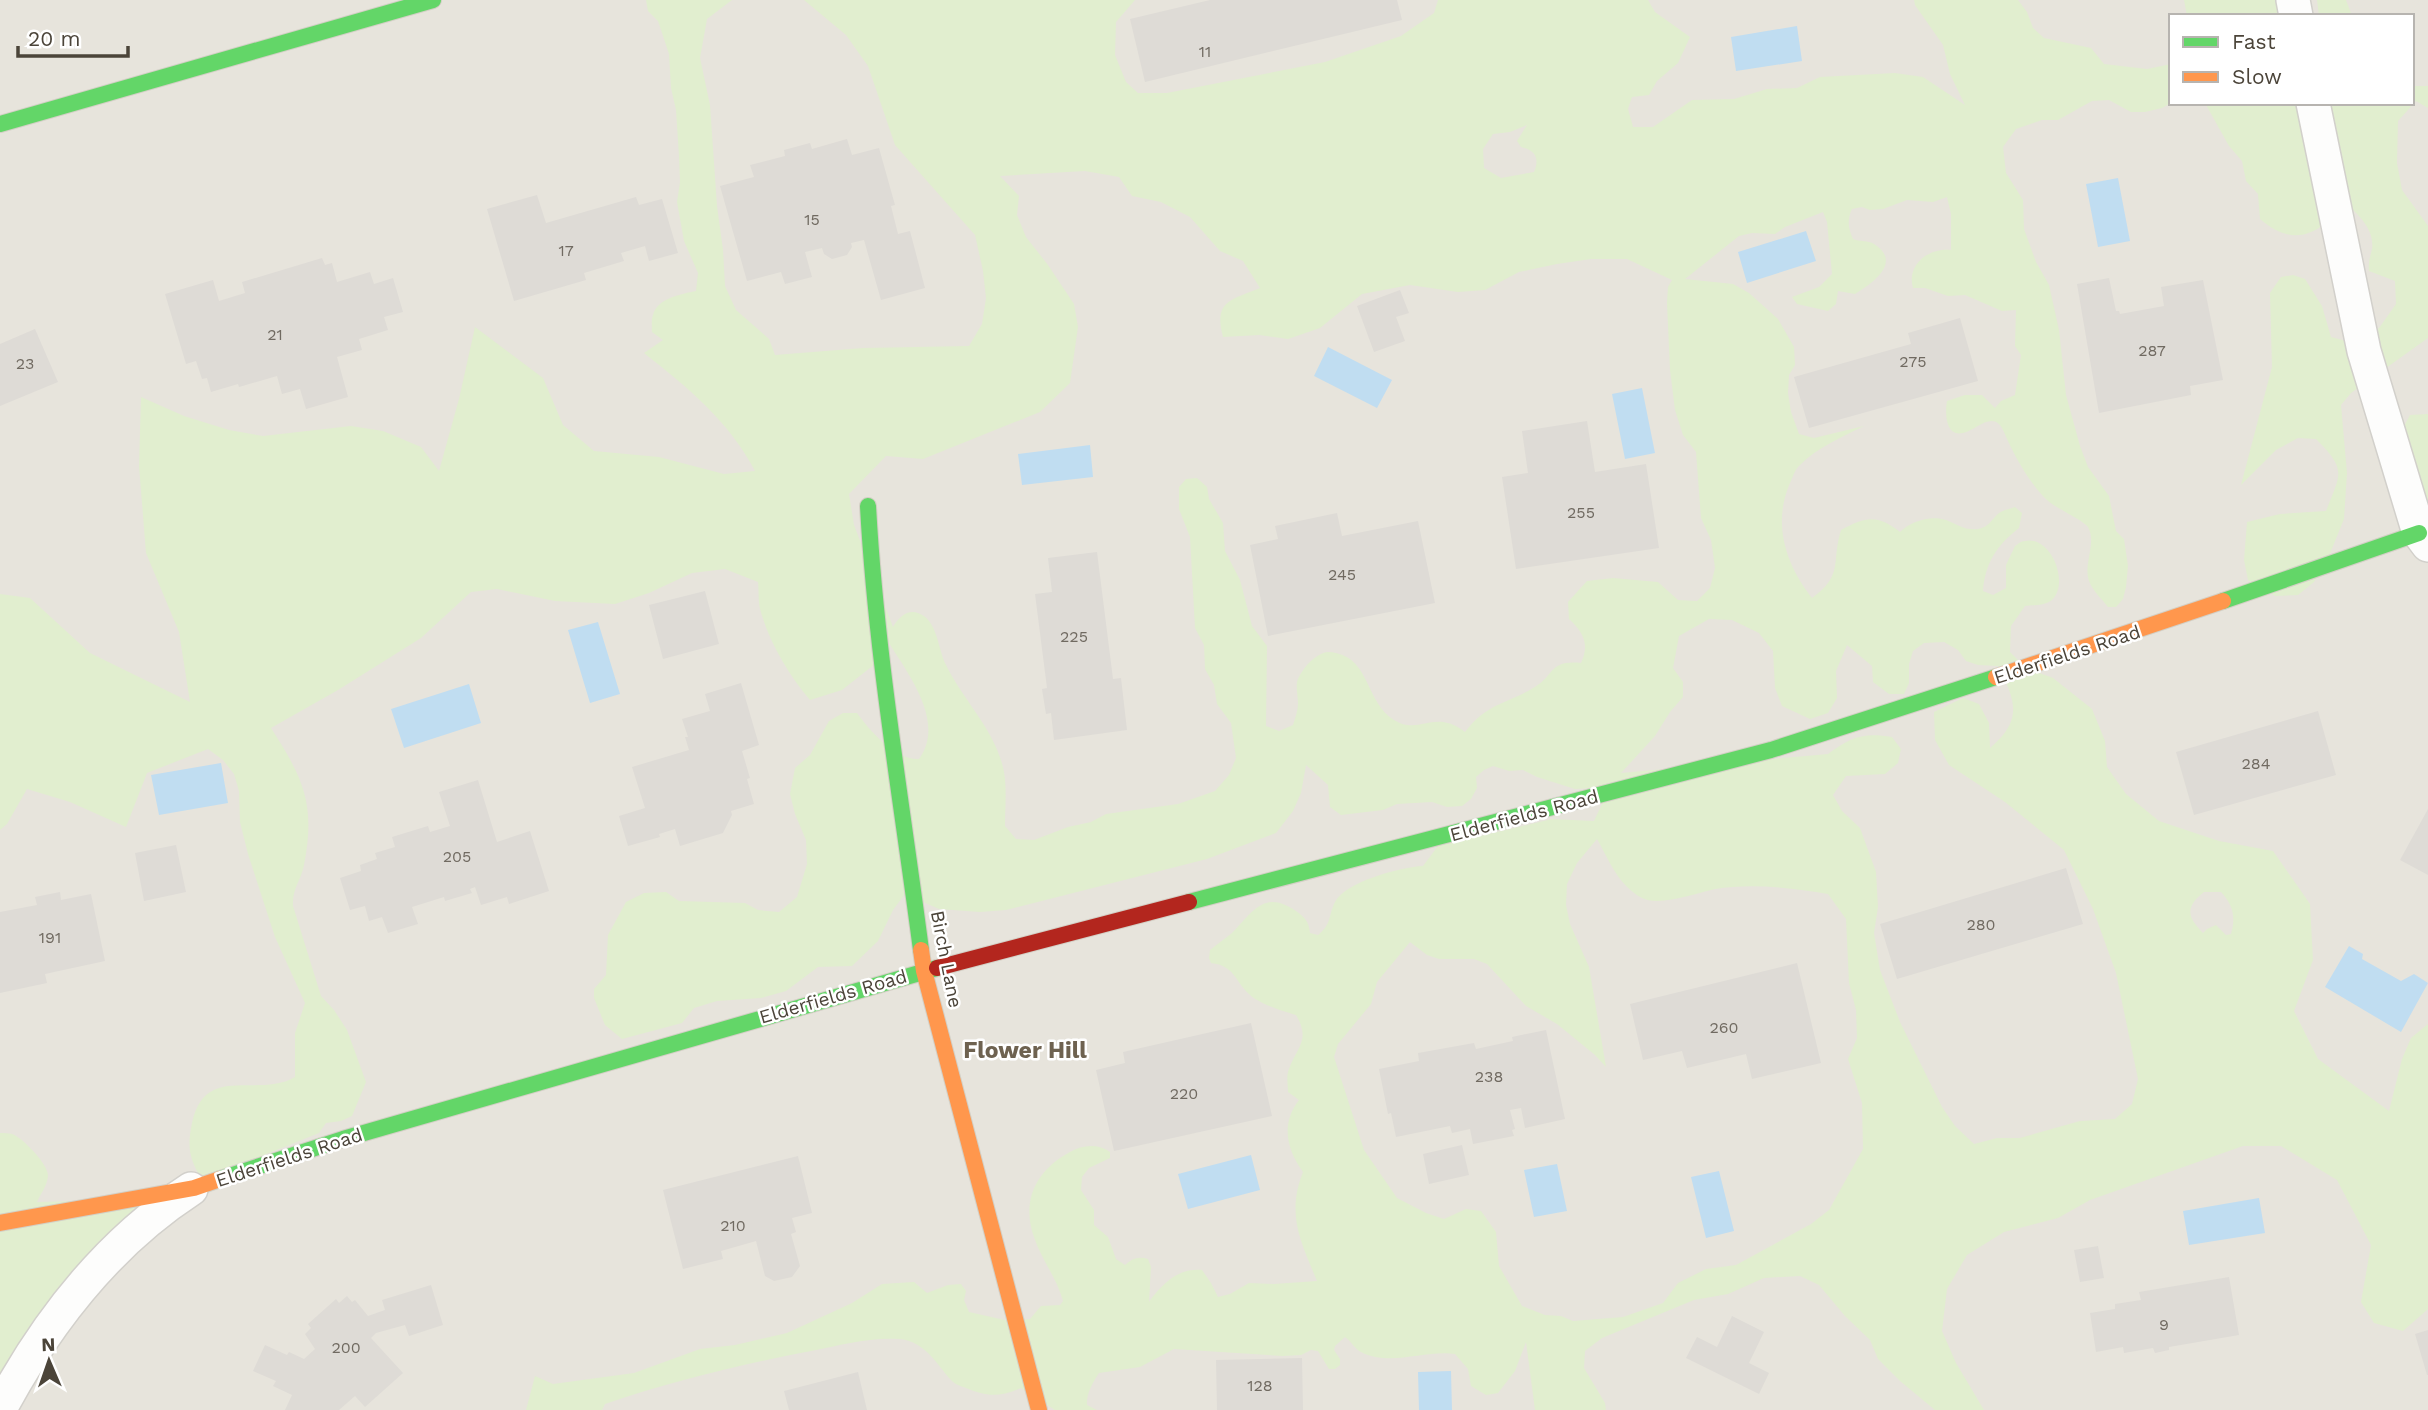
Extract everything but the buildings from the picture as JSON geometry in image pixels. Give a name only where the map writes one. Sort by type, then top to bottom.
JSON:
[{"type":"street","points":[[0,124],[433,0]]},
{"type":"street","name":"Elderfields Road","points":[[0,1223],[194,1188],[343,1139],[924,971],[1772,750],[2423,539],[2364,351],[2314,105]]},
{"type":"street","name":"Birch Lane","points":[[868,506],[871,559],[884,671],[924,971],[1040,1410]]},
{"type":"street","name":"Elderfields Road","points":[[0,1409],[41,1340],[95,1271],[145,1223],[194,1188]]},
{"type":"shaded area","points":[[0,0],[2428,0],[2428,1410],[0,1410]]},
{"type":"green space","points":[[646,0],[732,0],[707,19],[700,58],[710,105],[725,286],[736,310],[769,339],[775,355],[863,348],[969,346],[982,324],[986,298],[975,235],[895,145],[868,66],[846,35],[804,0],[1135,0],[1116,22],[1115,55],[1126,82],[1138,93],[1167,93],[1325,62],[1401,36],[1434,13],[1438,0],[1648,0],[1655,12],[1690,37],[1678,63],[1657,81],[1649,95],[1632,97],[1628,109],[1633,127],[1653,127],[1692,100],[1734,99],[1767,89],[1797,88],[1820,77],[1895,73],[1923,77],[1965,105],[1950,74],[1943,45],[1914,0],[2018,0],[2027,12],[2033,28],[2044,38],[2091,48],[2104,64],[2147,69],[2169,64],[2169,104],[2162,108],[2131,112],[2109,100],[2092,101],[2058,120],[2042,120],[2016,129],[2003,147],[2006,173],[2023,200],[2024,229],[2036,262],[2049,285],[2059,330],[2066,395],[2080,446],[2088,467],[2109,496],[2116,531],[2124,539],[2128,566],[2126,587],[2123,599],[2116,607],[2108,607],[2089,581],[2091,540],[2088,527],[2051,503],[2034,486],[2000,425],[1985,422],[1963,433],[1949,428],[1946,417],[1947,401],[1965,395],[1982,395],[1995,408],[2001,401],[2015,395],[2021,355],[2015,346],[2016,310],[2002,311],[1965,295],[1948,296],[1925,288],[1913,288],[1913,272],[1921,259],[1935,251],[1951,250],[1951,214],[1947,197],[1933,202],[1907,200],[1883,209],[1852,209],[1849,224],[1853,239],[1874,244],[1886,258],[1885,265],[1876,279],[1855,294],[1838,291],[1836,304],[1828,311],[1797,304],[1792,297],[1819,287],[1832,274],[1827,222],[1823,212],[1785,227],[1775,234],[1752,233],[1739,236],[1685,279],[1733,284],[1749,293],[1778,319],[1794,347],[1795,365],[1789,375],[1788,393],[1799,434],[1814,438],[1864,426],[1822,448],[1800,465],[1794,473],[1785,498],[1782,514],[1784,544],[1795,572],[1812,598],[1833,575],[1841,530],[1871,519],[1885,522],[1900,532],[1915,522],[1934,518],[1965,528],[1978,529],[1987,525],[2001,512],[2015,507],[2022,513],[2019,528],[2004,541],[1989,563],[1983,591],[1993,595],[2006,588],[2006,565],[2015,546],[2024,541],[2043,545],[2050,553],[2058,572],[2059,583],[2052,600],[2025,606],[2011,626],[2010,652],[2026,668],[2053,678],[2092,709],[2105,741],[2107,767],[2126,794],[2159,821],[2219,841],[2273,851],[2310,904],[2313,960],[2294,1011],[2318,1059],[2389,1111],[2402,1059],[2411,1038],[2428,1024],[2428,1309],[2403,1331],[2374,1323],[2361,1302],[2371,1245],[2337,1180],[2281,1146],[2243,1146],[2090,1200],[2058,1218],[2004,1232],[1967,1255],[1947,1289],[1942,1331],[1956,1363],[1984,1410],[1935,1410],[1878,1359],[1870,1340],[1819,1285],[1800,1276],[1764,1278],[1728,1294],[1694,1300],[1602,1338],[1585,1351],[1584,1368],[1605,1403],[1606,1410],[1535,1410],[1526,1342],[1515,1371],[1498,1393],[1486,1395],[1471,1386],[1468,1369],[1455,1354],[1384,1358],[1361,1352],[1345,1337],[1335,1346],[1340,1365],[1335,1369],[1329,1369],[1318,1351],[1311,1350],[1301,1355],[1283,1356],[1174,1349],[1140,1367],[1099,1373],[1090,1388],[1087,1401],[1087,1405],[1097,1410],[1055,1410],[1021,1388],[994,1395],[974,1391],[954,1382],[917,1344],[889,1339],[844,1344],[707,1374],[605,1404],[602,1410],[526,1410],[535,1376],[553,1384],[634,1373],[700,1349],[735,1345],[787,1333],[852,1303],[882,1284],[914,1282],[927,1293],[948,1285],[961,1284],[966,1291],[964,1300],[969,1312],[1009,1321],[1030,1319],[1041,1306],[1060,1305],[1063,1301],[1034,1237],[1029,1211],[1034,1188],[1040,1177],[1058,1159],[1085,1147],[1100,1147],[1110,1152],[1110,1158],[1089,1168],[1082,1177],[1081,1190],[1094,1210],[1094,1225],[1108,1237],[1116,1259],[1125,1265],[1136,1258],[1148,1259],[1151,1267],[1149,1302],[1171,1278],[1194,1270],[1202,1270],[1218,1297],[1230,1294],[1249,1283],[1317,1281],[1298,1228],[1296,1202],[1303,1172],[1293,1154],[1288,1136],[1290,1118],[1299,1100],[1288,1092],[1287,1078],[1301,1043],[1300,1024],[1296,1015],[1253,998],[1230,970],[1211,963],[1210,950],[1232,933],[1253,911],[1268,902],[1276,902],[1296,911],[1306,920],[1310,933],[1318,935],[1326,927],[1335,902],[1361,882],[1401,869],[1423,866],[1438,846],[1552,819],[1594,821],[1610,787],[1575,789],[1523,770],[1509,771],[1493,766],[1476,777],[1477,788],[1471,799],[1462,806],[1447,807],[1432,802],[1397,804],[1383,810],[1341,815],[1330,807],[1328,785],[1306,765],[1301,793],[1293,811],[1276,833],[1207,859],[1006,910],[980,912],[939,909],[905,894],[893,910],[878,941],[852,966],[818,967],[786,991],[761,998],[717,1001],[694,1008],[682,1023],[622,1039],[605,1025],[594,998],[594,989],[606,975],[608,935],[626,902],[644,893],[666,892],[679,901],[745,903],[758,910],[779,912],[797,897],[807,864],[806,840],[790,794],[795,768],[810,755],[829,721],[843,713],[857,713],[892,750],[910,758],[919,759],[926,745],[928,730],[921,699],[889,643],[875,664],[842,690],[810,700],[774,645],[760,609],[758,582],[725,569],[692,573],[649,593],[615,604],[555,601],[497,589],[471,592],[421,638],[271,728],[299,777],[307,808],[307,844],[293,906],[321,996],[347,1030],[366,1082],[352,1116],[326,1123],[319,1133],[202,1180],[194,1165],[190,1146],[192,1123],[199,1104],[208,1093],[221,1087],[280,1083],[295,1077],[295,1033],[305,1003],[275,937],[248,854],[240,822],[239,791],[234,774],[223,760],[208,749],[147,773],[126,827],[70,802],[27,789],[7,824],[0,830],[0,594],[30,598],[90,653],[190,702],[179,632],[146,553],[139,466],[141,397],[184,416],[229,430],[263,436],[351,426],[383,431],[421,447],[439,471],[475,327],[543,378],[563,425],[594,451],[659,457],[724,474],[755,471],[733,436],[706,406],[644,353],[663,340],[652,332],[655,309],[671,298],[696,291],[698,273],[684,241],[677,202],[680,182],[676,110],[671,88],[669,54],[658,21],[648,11]],"holes":[[[1527,125],[1517,141],[1521,147],[1535,155],[1534,172],[1501,178],[1484,168],[1483,149],[1493,134],[1510,132]],[[1085,171],[1119,177],[1132,196],[1161,202],[1190,217],[1220,251],[1243,261],[1260,288],[1233,299],[1223,308],[1223,337],[1259,335],[1288,339],[1320,328],[1362,294],[1410,285],[1458,292],[1485,290],[1519,272],[1591,259],[1627,259],[1672,280],[1668,287],[1667,303],[1670,370],[1675,410],[1683,435],[1696,452],[1701,518],[1711,540],[1715,568],[1710,588],[1697,601],[1678,600],[1658,582],[1613,578],[1587,581],[1568,602],[1569,619],[1584,639],[1585,650],[1581,663],[1558,666],[1535,687],[1481,715],[1465,732],[1444,722],[1412,725],[1394,720],[1378,703],[1355,664],[1336,653],[1323,653],[1310,661],[1297,682],[1298,707],[1293,725],[1279,731],[1266,726],[1267,646],[1252,626],[1240,580],[1225,551],[1223,523],[1209,499],[1207,487],[1197,478],[1186,479],[1179,487],[1179,509],[1190,537],[1195,628],[1204,645],[1205,669],[1214,685],[1217,704],[1231,723],[1236,758],[1229,775],[1215,791],[1178,804],[1106,814],[1091,822],[1068,827],[1034,840],[1016,839],[1005,826],[1005,779],[994,743],[952,677],[929,621],[918,613],[910,612],[900,618],[893,627],[854,525],[849,494],[886,456],[923,459],[1040,412],[1070,383],[1078,327],[1074,304],[1026,237],[1017,215],[1019,196],[1000,176]],[[1709,619],[1732,620],[1759,633],[1773,651],[1775,688],[1782,706],[1810,719],[1828,713],[1837,698],[1836,671],[1847,645],[1872,666],[1873,682],[1889,694],[1904,694],[1909,683],[1909,664],[1913,651],[1924,643],[1944,642],[1958,650],[1966,661],[1998,666],[2009,690],[2013,710],[2012,719],[2001,738],[1990,748],[1989,723],[1979,704],[1963,698],[1934,712],[1935,740],[1949,765],[2005,802],[2064,850],[2093,909],[2116,973],[2138,1079],[2132,1104],[2115,1119],[2080,1121],[2020,1138],[1997,1138],[1974,1144],[1955,1126],[1942,1107],[1900,1022],[1880,970],[1874,933],[1878,907],[1876,872],[1860,828],[1842,811],[1833,795],[1846,776],[1885,774],[1898,763],[1901,749],[1892,737],[1858,737],[1828,754],[1621,773],[1655,736],[1683,697],[1683,682],[1673,668],[1679,636]],[[1597,839],[1620,879],[1634,893],[1649,900],[1668,900],[1715,889],[1743,886],[1828,894],[1846,919],[1849,983],[1856,1010],[1857,1038],[1848,1059],[1862,1103],[1863,1149],[1829,1210],[1811,1224],[1736,1265],[1706,1269],[1678,1283],[1663,1303],[1623,1317],[1573,1321],[1561,1316],[1545,1315],[1522,1306],[1499,1266],[1496,1232],[1481,1211],[1466,1209],[1444,1219],[1397,1198],[1364,1150],[1334,1057],[1338,1044],[1371,1004],[1377,982],[1410,942],[1427,955],[1439,959],[1474,959],[1487,964],[1526,1006],[1557,1024],[1606,1067],[1589,967],[1570,924],[1566,905],[1567,884],[1577,863]],[[2204,892],[2221,892],[2232,911],[2231,934],[2226,935],[2216,925],[2203,933],[2190,912]]]},
{"type":"green space","points":[[2184,0],[2308,0],[2311,14],[2187,14]]},
{"type":"green space","points":[[2317,0],[2346,0],[2351,14],[2319,14]]},
{"type":"green space","points":[[2414,86],[2428,86],[2428,108],[2416,101],[2414,103]]},
{"type":"green space","points":[[2206,105],[2412,105],[2398,121],[2397,163],[2402,190],[2428,226],[2428,338],[2351,393],[2341,405],[2347,473],[2344,519],[2329,556],[2314,582],[2298,595],[2275,596],[2248,580],[2244,560],[2247,522],[2280,514],[2326,511],[2338,480],[2338,472],[2333,458],[2316,439],[2298,438],[2276,450],[2241,485],[2272,367],[2270,293],[2281,277],[2293,275],[2305,279],[2322,306],[2331,337],[2346,341],[2379,328],[2396,304],[2395,281],[2369,271],[2371,235],[2345,202],[2326,222],[2306,234],[2284,233],[2260,219],[2258,194],[2246,181],[2242,161],[2229,146]]},
{"type":"green space","points":[[2428,414],[2428,504],[2409,468],[2402,430],[2410,415]]},
{"type":"green space","points":[[0,1133],[22,1140],[44,1165],[48,1176],[37,1202],[176,1199],[0,1409]]},
{"type":"water","points":[[1797,26],[1802,61],[1736,71],[1731,37]]},
{"type":"water","points":[[2118,178],[2130,241],[2098,247],[2086,184]]},
{"type":"water","points":[[1806,231],[1816,261],[1747,283],[1738,252]]},
{"type":"water","points":[[1328,347],[1392,380],[1377,408],[1314,376]]},
{"type":"water","points":[[1642,388],[1655,453],[1625,459],[1612,394]]},
{"type":"water","points":[[1090,445],[1093,477],[1022,485],[1018,454]]},
{"type":"water","points":[[598,622],[620,694],[590,703],[568,630]]},
{"type":"water","points":[[469,684],[481,723],[404,748],[391,709]]},
{"type":"water","points":[[221,763],[228,803],[159,815],[151,775]]},
{"type":"water","points":[[2349,946],[2363,954],[2362,959],[2401,981],[2414,974],[2428,983],[2401,1032],[2325,987]]},
{"type":"water","points":[[1251,1155],[1260,1190],[1188,1209],[1178,1174]]},
{"type":"water","points":[[1557,1164],[1567,1211],[1534,1217],[1524,1170]]},
{"type":"water","points":[[1719,1171],[1734,1231],[1706,1238],[1691,1177]]},
{"type":"water","points":[[2259,1198],[2265,1233],[2189,1245],[2183,1211]]},
{"type":"water","points":[[1451,1371],[1452,1410],[1419,1410],[1418,1372]]},
{"type":"traffic: fast","points":[[0,124],[433,0]]},
{"type":"traffic: fast","points":[[868,506],[883,673],[921,950]]},
{"type":"traffic: fast","points":[[2223,601],[2419,533]]},
{"type":"traffic: fast","points":[[1189,902],[1771,750],[1996,677]]},
{"type":"traffic: fast","points":[[220,1179],[343,1139],[937,968]]},
{"type":"traffic: slow","points":[[1996,677],[2223,601]]},
{"type":"traffic: slow","points":[[921,950],[924,971],[1039,1410]]},
{"type":"traffic: slow","points":[[0,1223],[194,1188],[220,1179]]},
{"type":"traffic: jam","points":[[937,968],[1189,902]]},
{"type":"district","name":"Flower Hill","points":[[1025,1050]]}]
